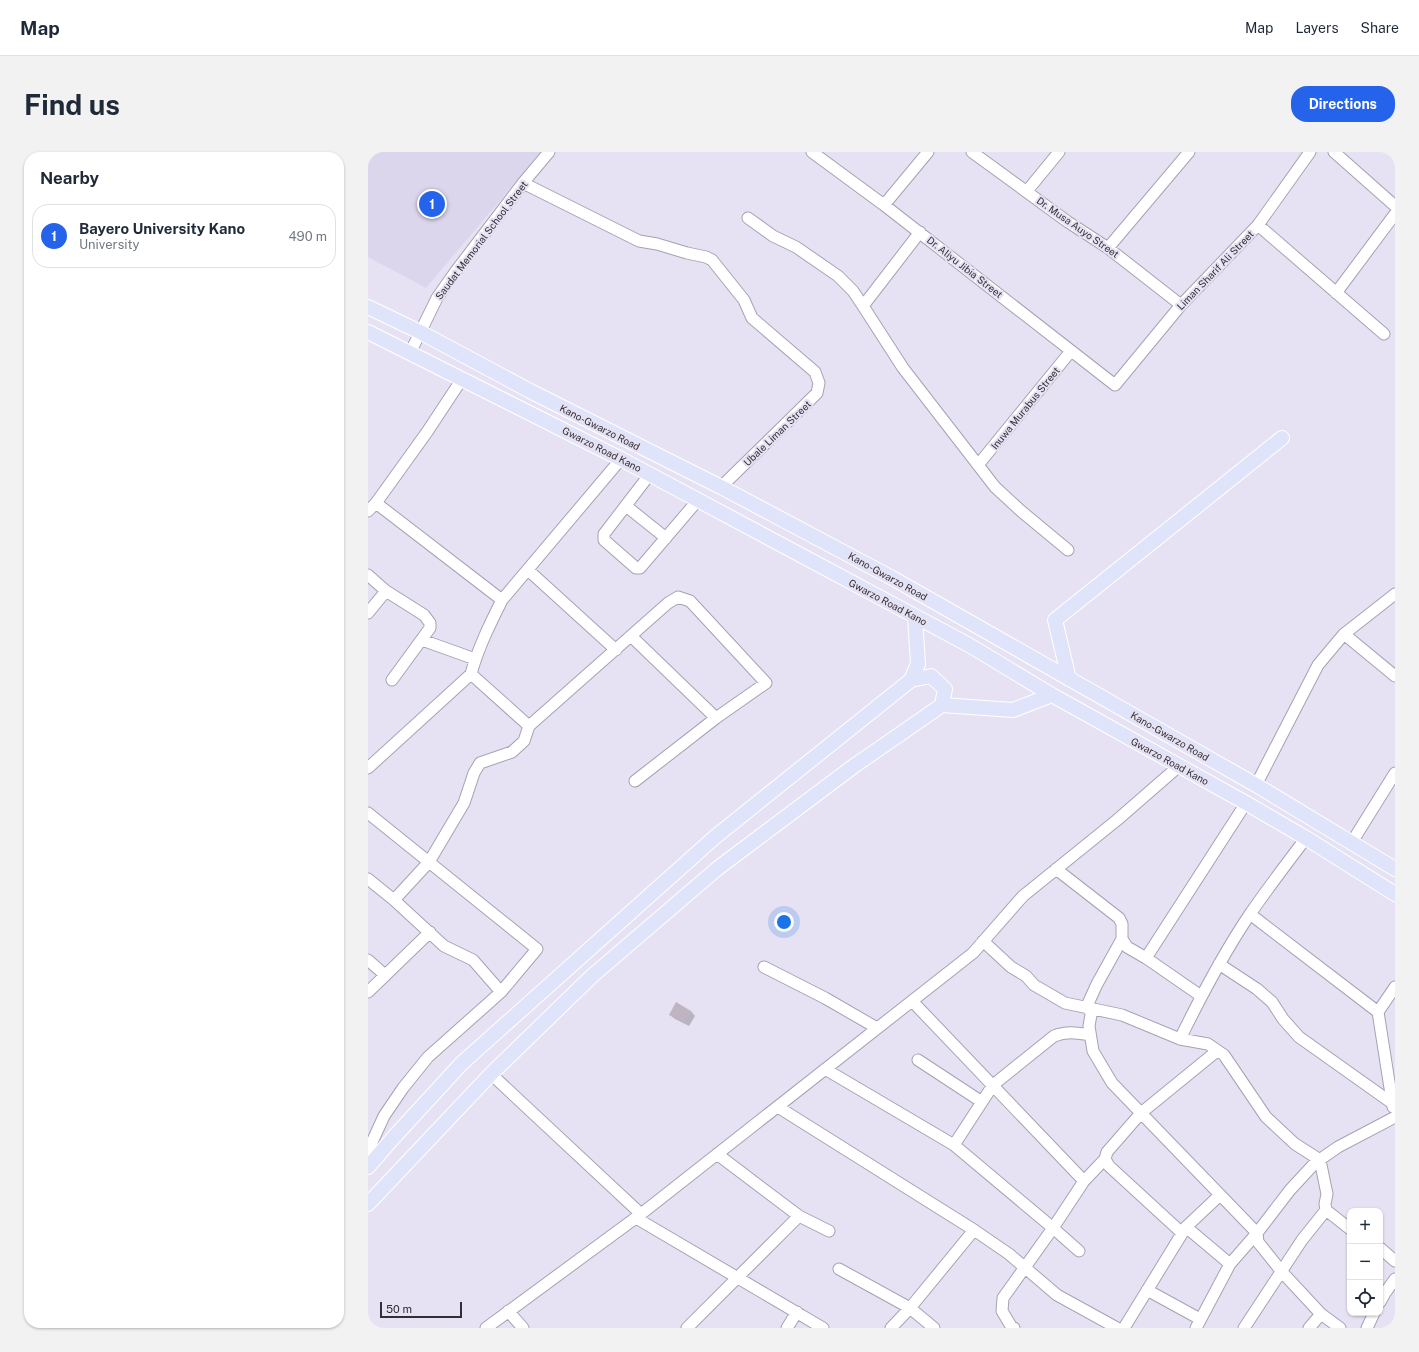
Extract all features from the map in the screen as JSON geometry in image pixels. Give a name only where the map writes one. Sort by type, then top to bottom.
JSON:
[{"type":"main road","name":"Kano-Gwarzo Road","points":[[368,307],[420,332],[530,391],[721,487],[894,579],[1256,785],[1395,869]]},
{"type":"main road","name":"Gwarzo Road Kano","points":[[368,332],[650,474],[969,645],[1052,695],[1306,838],[1395,894]]},
{"type":"main road","points":[[1069,679],[1055,620],[1282,438]]},
{"type":"main road","points":[[911,680],[918,664],[915,617]]},
{"type":"main road","points":[[368,1167],[462,1063],[714,837],[911,680],[931,676],[945,689],[942,705]]},
{"type":"main road","points":[[368,1204],[491,1074],[592,976],[718,868],[854,766],[942,705],[1013,710],[1052,695]]},
{"type":"street","name":"Saudat Memorial School Street","points":[[410,353],[437,298],[448,282],[523,183],[549,152]]},
{"type":"street","name":"Dr. Aliyu Jibia Street","points":[[812,152],[920,232],[1115,385]]},
{"type":"street","points":[[884,205],[928,152]]},
{"type":"street","name":"Dr. Musa Auyo Street","points":[[972,152],[1068,222],[1108,248],[1181,305]]},
{"type":"street","points":[[1027,191],[1060,152]]},
{"type":"street","points":[[1108,248],[1189,152]]},
{"type":"street","name":"Liman Sharif Ali Street","points":[[1115,385],[1181,305],[1258,225],[1310,152]]},
{"type":"street","points":[[1334,152],[1395,206]]},
{"type":"street","name":"Ubale Liman Street","points":[[523,183],[639,240],[687,254],[706,256],[712,260],[744,300],[752,318],[815,372],[819,383],[817,393],[721,487]]},
{"type":"street","points":[[1336,293],[1395,214]]},
{"type":"street","points":[[748,218],[772,236],[796,247],[838,276],[853,291],[903,368],[995,487],[1068,550]]},
{"type":"street","points":[[1258,225],[1384,334]]},
{"type":"street","points":[[863,306],[920,232]]},
{"type":"street","name":"Inuwa Murabus Street","points":[[978,465],[1071,351]]},
{"type":"street","points":[[368,511],[376,503],[427,432],[462,379]]},
{"type":"street","points":[[368,768],[471,674],[475,659],[491,621],[502,600],[621,459]]},
{"type":"street","points":[[650,474],[603,537],[604,540],[636,568],[640,568],[698,500]]},
{"type":"street","points":[[376,503],[502,600]]},
{"type":"street","points":[[626,506],[666,538]]},
{"type":"street","points":[[528,570],[616,650]]},
{"type":"street","points":[[368,575],[386,591],[428,619],[430,623],[430,628],[392,680]]},
{"type":"street","points":[[368,613],[386,591]]},
{"type":"street","points":[[1256,785],[1318,665],[1344,634],[1395,594]]},
{"type":"street","points":[[394,900],[429,862],[464,802],[474,773],[480,763],[512,752],[524,741],[530,726],[668,603],[678,597],[690,601],[766,683],[716,718],[635,781]]},
{"type":"street","points":[[1344,634],[1395,676]]},
{"type":"street","points":[[631,636],[716,718]]},
{"type":"street","points":[[422,640],[475,659]]},
{"type":"street","points":[[471,674],[530,726]]},
{"type":"street","points":[[486,1328],[638,1216],[973,953],[1023,896],[1117,820],[1179,766]]},
{"type":"street","points":[[1352,842],[1395,773]]},
{"type":"street","points":[[1146,958],[1246,803]]},
{"type":"street","points":[[368,813],[537,948],[501,992],[428,1057],[384,1116],[368,1151]]},
{"type":"street","points":[[1180,1039],[1200,996],[1250,914],[1306,838]]},
{"type":"street","points":[[1056,869],[1118,918],[1122,924],[1122,939],[1096,984],[1089,1009],[1089,1026],[1093,1051],[1112,1083],[1257,1233],[1258,1242],[1282,1272],[1321,1314],[1340,1328]]},
{"type":"street","points":[[368,879],[394,900],[444,946],[473,960],[501,992]]},
{"type":"street","points":[[1250,914],[1378,1012]]},
{"type":"street","points":[[368,992],[430,932]]},
{"type":"street","points":[[1122,939],[1127,947],[1146,958],[1200,996]]},
{"type":"street","points":[[983,941],[1010,967],[1026,976],[1034,985],[1065,1003],[1122,1015],[1180,1039],[1208,1044],[1224,1055],[1266,1117],[1295,1144],[1320,1160],[1327,1194],[1325,1204],[1326,1210],[1347,1228]]},
{"type":"street","points":[[368,960],[385,975]]},
{"type":"street","points":[[1219,964],[1257,989],[1272,1002],[1283,1019],[1300,1037],[1393,1107]]},
{"type":"street","points":[[764,967],[825,998],[877,1028]]},
{"type":"street","points":[[1393,1107],[1378,1012],[1395,987]]},
{"type":"street","points":[[912,1000],[1084,1181]]},
{"type":"street","points":[[954,1146],[993,1085],[1054,1036],[1072,1032],[1090,1035]]},
{"type":"street","points":[[1014,1328],[1011,1326],[1002,1311],[1003,1298],[1024,1267],[1054,1228],[1084,1181],[1105,1159],[1107,1152],[1141,1113],[1217,1051]]},
{"type":"street","points":[[918,1060],[982,1102]]},
{"type":"street","points":[[825,1069],[954,1146],[1054,1228],[1079,1251]]},
{"type":"street","points":[[491,1074],[638,1216],[738,1278],[824,1328]]},
{"type":"street","points":[[778,1107],[974,1230],[1009,1254],[1057,1295],[1125,1327],[1184,1230],[1220,1194]]},
{"type":"street","points":[[1148,1290],[1198,1324],[1230,1264],[1257,1233],[1290,1190],[1320,1160],[1338,1147],[1395,1117]]},
{"type":"street","points":[[717,1154],[799,1216],[829,1230]]},
{"type":"street","points":[[1105,1159],[1109,1166],[1184,1230],[1230,1264]]},
{"type":"street","points":[[1244,1328],[1302,1240],[1326,1210]]},
{"type":"street","points":[[687,1328],[799,1216]]},
{"type":"street","points":[[892,1328],[974,1230]]},
{"type":"street","points":[[1383,1251],[1395,1261]]},
{"type":"street","points":[[839,1269],[910,1308],[934,1328]]},
{"type":"street","points":[[1383,1297],[1395,1279]]},
{"type":"street","points":[[508,1311],[523,1328]]},
{"type":"street","points":[[787,1328],[797,1312]]},
{"type":"street","points":[[1309,1328],[1321,1314]]},
{"type":"street","points":[[1366,1328],[1372,1316]]},
{"type":"shaded area","points":[[368,152],[541,152],[426,288],[368,257]]},
{"type":"building","points":[[676,1002],[691,1011],[684,1022],[669,1015]]},
{"type":"place","name":"Bayero University Kano","points":[[432,204]]}]
